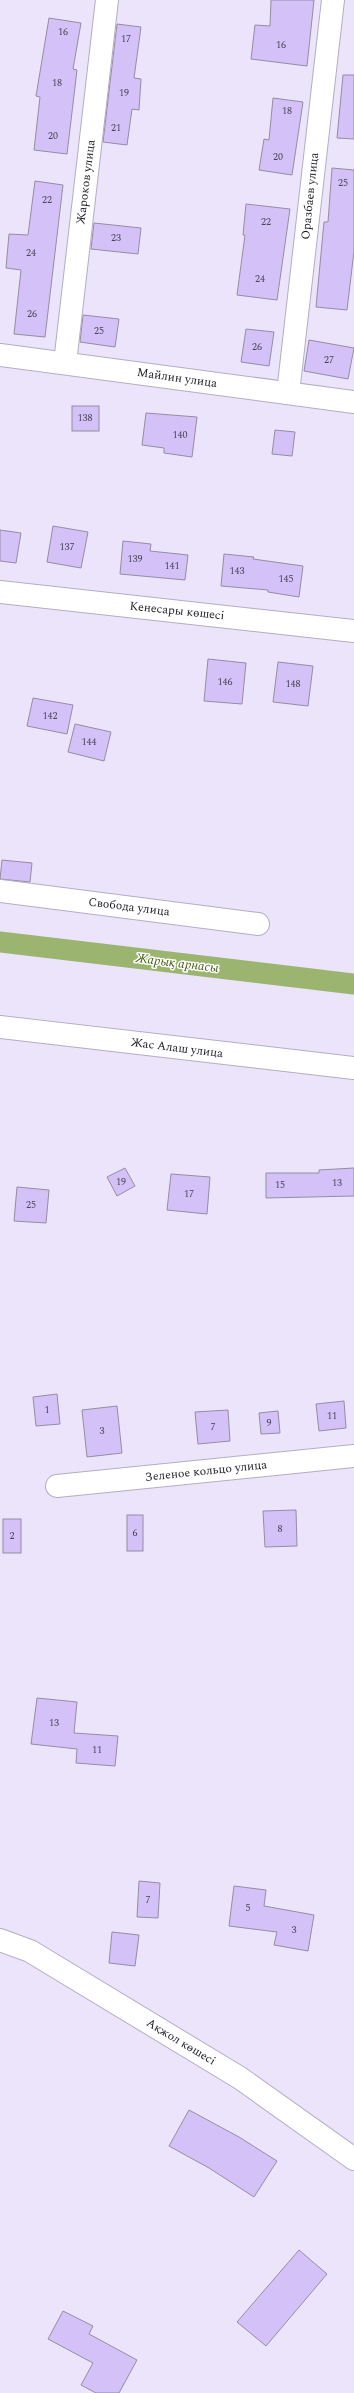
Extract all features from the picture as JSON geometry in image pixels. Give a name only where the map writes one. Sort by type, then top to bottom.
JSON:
[{"type":"street","name":"Жароков улица","points":[[65,363],[107,0]]},
{"type":"street","name":"Оразбаев улица","points":[[288,393],[333,0]]},
{"type":"street","name":"Майлин улица","points":[[0,354],[354,402]]},
{"type":"street","name":"Кенесары көшесі","points":[[0,592],[354,631]]},
{"type":"street","name":"Свобода улица","points":[[0,891],[258,924]]},
{"type":"street","name":"Жас Алаш улица","points":[[0,1027],[354,1068]]},
{"type":"street","name":"Зеленое кольцо улица","points":[[57,1486],[354,1456]]},
{"type":"street","name":"Ақжол көшесі","points":[[0,1940],[30,1951],[240,2078],[354,2160]]},
{"type":"building","points":[[271,0],[314,0],[307,66],[251,59],[255,25],[270,26]]},
{"type":"building","points":[[49,18],[81,23],[73,69],[77,70],[67,154],[34,150],[40,97],[36,96]]},
{"type":"building","points":[[117,24],[141,27],[134,78],[141,79],[139,110],[132,109],[127,145],[103,142]]},
{"type":"building","points":[[343,75],[354,75],[354,139],[337,138]]},
{"type":"building","points":[[273,98],[303,102],[292,175],[259,170],[264,139],[269,140]]},
{"type":"building","points":[[332,168],[354,170],[354,251],[347,310],[316,307],[324,222],[328,222]]},
{"type":"building","points":[[35,181],[63,185],[45,337],[14,334],[21,270],[6,268],[9,234],[28,235]]},
{"type":"building","points":[[246,204],[290,209],[277,300],[237,295],[245,235],[243,235]]},
{"type":"building","points":[[94,223],[141,228],[138,254],[91,249]]},
{"type":"building","points":[[83,315],[119,319],[115,347],[80,342]]},
{"type":"building","points":[[246,329],[274,332],[269,366],[241,362]]},
{"type":"building","points":[[309,340],[354,348],[348,379],[304,371]]},
{"type":"building","points":[[72,406],[99,406],[99,431],[72,431]]},
{"type":"building","points":[[146,413],[197,417],[192,457],[164,453],[164,448],[142,445]]},
{"type":"building","points":[[275,430],[295,432],[292,456],[272,454]]},
{"type":"building","points":[[53,526],[88,532],[81,568],[47,562]]},
{"type":"building","points":[[0,530],[21,533],[16,563],[0,561]]},
{"type":"building","points":[[123,541],[151,544],[150,551],[188,555],[185,580],[120,574]]},
{"type":"building","points":[[224,554],[254,557],[253,559],[303,566],[299,597],[268,592],[268,590],[221,586]]},
{"type":"building","points":[[208,659],[246,663],[242,704],[204,701]]},
{"type":"building","points":[[278,662],[313,666],[308,706],[273,702]]},
{"type":"building","points":[[33,698],[73,705],[67,734],[27,726]]},
{"type":"building","points":[[75,724],[111,732],[104,761],[68,752]]},
{"type":"building","points":[[2,860],[32,863],[30,882],[0,879]]},
{"type":"building","points":[[125,1168],[135,1186],[117,1196],[107,1177]]},
{"type":"building","points":[[354,1168],[354,1196],[266,1198],[266,1173],[319,1173],[319,1170]]},
{"type":"building","points":[[171,1174],[210,1177],[207,1214],[167,1210]]},
{"type":"building","points":[[17,1187],[49,1190],[46,1223],[14,1221]]},
{"type":"building","points":[[57,1394],[60,1424],[36,1426],[33,1397]]},
{"type":"building","points":[[344,1401],[346,1428],[319,1431],[316,1404]]},
{"type":"building","points":[[117,1406],[122,1453],[87,1457],[82,1410]]},
{"type":"building","points":[[228,1410],[230,1441],[198,1444],[195,1412]]},
{"type":"building","points":[[278,1411],[280,1433],[261,1434],[259,1413]]},
{"type":"building","points":[[296,1510],[297,1546],[265,1547],[263,1511]]},
{"type":"building","points":[[127,1515],[143,1515],[143,1551],[127,1551]]},
{"type":"building","points":[[3,1519],[21,1519],[21,1553],[3,1553]]},
{"type":"building","points":[[37,1698],[77,1702],[74,1733],[118,1736],[115,1766],[76,1763],[77,1749],[31,1744]]},
{"type":"building","points":[[139,1881],[160,1883],[158,1918],[137,1917]]},
{"type":"building","points":[[234,1886],[266,1890],[264,1906],[314,1915],[308,1951],[274,1945],[277,1932],[229,1926]]},
{"type":"building","points":[[112,1932],[139,1935],[135,1966],[109,1963]]},
{"type":"building","points":[[189,2110],[239,2137],[277,2161],[254,2197],[209,2168],[169,2146]]},
{"type":"building","points":[[299,2250],[327,2274],[266,2346],[237,2322]]},
{"type":"building","points":[[63,2311],[93,2326],[89,2334],[137,2360],[119,2393],[96,2393],[81,2385],[93,2363],[48,2339]]},
{"type":"waterway","name":"Жарық арнасы","points":[[0,942],[354,984]]}]
